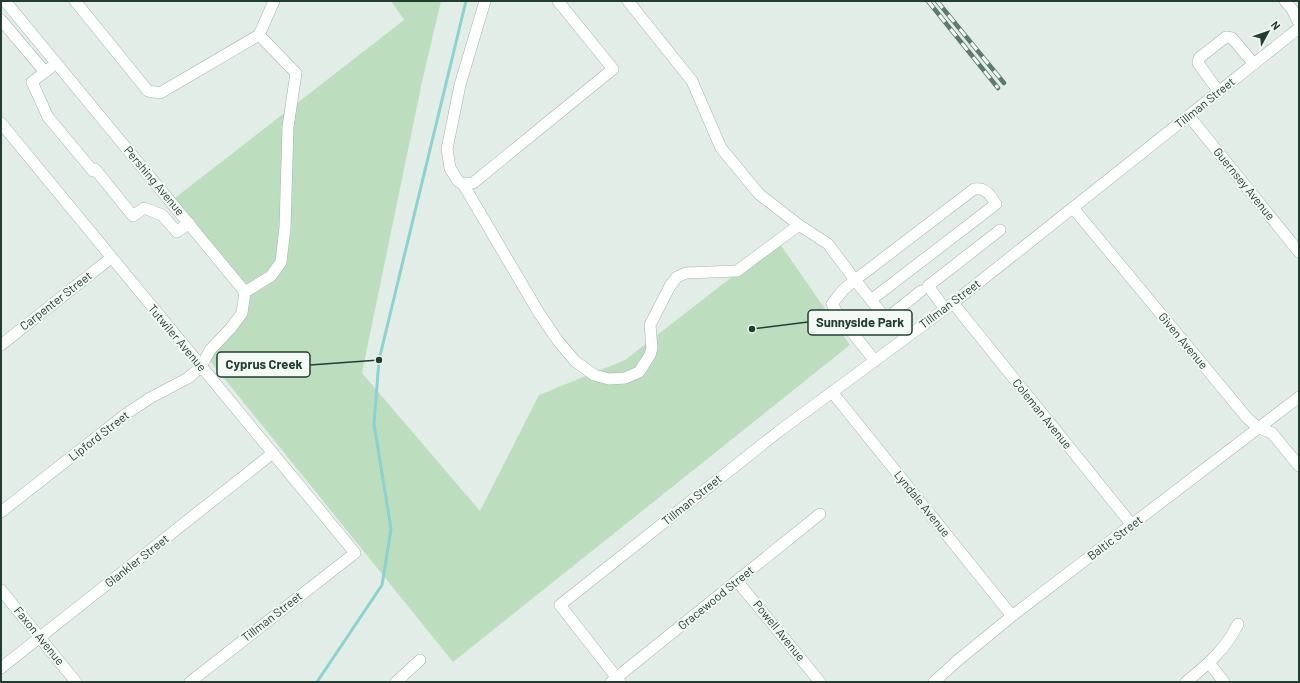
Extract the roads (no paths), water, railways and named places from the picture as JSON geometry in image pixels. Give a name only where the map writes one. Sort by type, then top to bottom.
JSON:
[{"type":"street","name":"Pershing Avenue","points":[[5,1],[55,64],[245,292]]},
{"type":"street","points":[[75,1],[148,91],[160,92],[259,35],[274,1]]},
{"type":"street","points":[[486,1],[460,85],[447,149],[450,168],[458,181],[463,184],[558,341],[575,361],[594,375],[609,379],[625,378],[639,372],[650,355],[652,348],[650,325],[666,292],[678,277],[686,273],[738,271],[799,225]]},
{"type":"street","points":[[463,184],[473,183],[613,69],[558,1]]},
{"type":"street","points":[[628,1],[692,81],[721,148],[758,194],[799,225],[828,244],[858,278],[871,300],[886,319],[922,291]]},
{"type":"street","points":[[1285,1],[1292,9],[1299,23]]},
{"type":"street","points":[[1,20],[45,72]]},
{"type":"street","name":"Tillman Street","points":[[616,680],[560,605],[778,432],[949,306],[1299,28]]},
{"type":"street","points":[[201,367],[210,350],[231,328],[242,313],[245,292],[271,276],[281,262],[285,228],[288,128],[296,73],[259,35]]},
{"type":"street","points":[[1220,92],[1198,63],[1199,58],[1226,37],[1232,38],[1254,64]]},
{"type":"street","points":[[55,64],[32,82],[48,117],[93,171],[94,170],[133,216],[144,208],[162,215],[177,232],[189,223]]},
{"type":"street","name":"Guernsey Avenue","points":[[1189,116],[1299,252]]},
{"type":"street","name":"Tutwiler Avenue","points":[[1,122],[111,258],[355,553]]},
{"type":"street","points":[[871,300],[996,204],[987,191],[980,188],[974,189],[843,290],[832,304],[839,316],[875,361]]},
{"type":"street","name":"Given Avenue","points":[[1074,208],[1248,419],[1259,428],[1272,432],[1299,466]]},
{"type":"street","name":"Coleman Avenue","points":[[1000,230],[928,286],[949,306],[1132,525]]},
{"type":"street","name":"Carpenter Street","points":[[1,344],[111,258]]},
{"type":"street","name":"Lipford Street","points":[[1,512],[126,414],[150,398],[188,378],[201,367]]},
{"type":"street","name":"Lyndale Avenue","points":[[832,392],[1012,616]]},
{"type":"street","name":"Baltic Street","points":[[934,682],[1012,616],[1299,398]]},
{"type":"street","name":"Glankler Street","points":[[1,668],[273,453]]},
{"type":"street","name":"Gracewood Street","points":[[616,680],[820,514]]},
{"type":"street","name":"Tillman Street","points":[[190,682],[355,553]]},
{"type":"street","name":"Powell Avenue","points":[[737,581],[820,682]]},
{"type":"street","name":"Faxon Avenue","points":[[1,590],[76,682]]},
{"type":"street","points":[[1186,682],[1209,663],[1226,645],[1238,624]]},
{"type":"street","points":[[396,682],[420,660]]},
{"type":"street","points":[[1209,663],[1224,682]]},
{"type":"waterway","points":[[317,682],[382,585],[391,529],[374,424],[379,360],[466,1]]},
{"type":"railway","points":[[928,1],[998,88]]},
{"type":"railway","points":[[937,1],[1004,83]]},
{"type":"place","name":"Sunnyside Park","points":[[752,329]]},
{"type":"place","name":"Cyprus Creek","points":[[379,360]]}]
